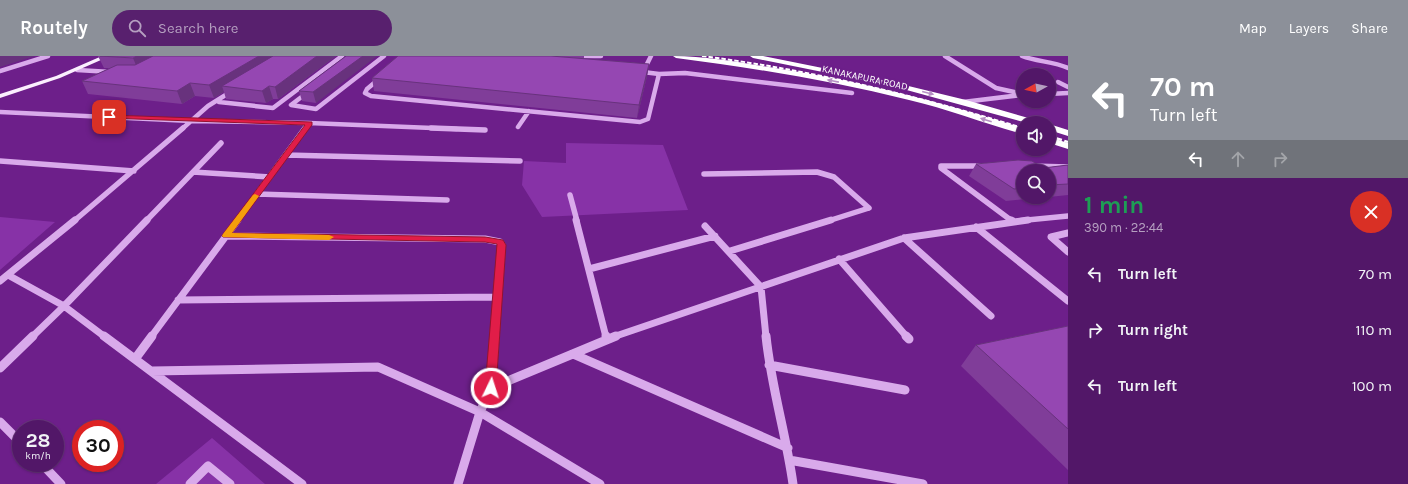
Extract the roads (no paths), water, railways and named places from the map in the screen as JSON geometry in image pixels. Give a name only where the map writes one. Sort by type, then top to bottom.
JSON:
[{"type":"highway","name":"KANAKAPURA ROAD","points":[[676,56],[753,66],[865,87],[949,108],[1016,129]]},
{"type":"highway","name":"KANAKAPURA ROAD","points":[[753,56],[841,73],[963,102],[1016,117]]},
{"type":"highway","points":[[1056,129],[1068,133]]},
{"type":"highway","points":[[1056,142],[1068,146]]},
{"type":"main road","points":[[0,95],[54,76],[100,56]]},
{"type":"main road","points":[[0,95],[77,70],[107,56]]},
{"type":"street","points":[[0,70],[16,67],[48,56]]},
{"type":"street","points":[[0,281],[134,171],[208,106],[237,89],[219,102],[273,108],[342,56]]},
{"type":"street","points":[[315,87],[291,105],[316,109],[384,56]]},
{"type":"street","points":[[581,56],[601,56]]},
{"type":"street","points":[[643,72],[651,56]]},
{"type":"street","points":[[945,56],[996,88],[1016,93]]},
{"type":"street","points":[[1022,56],[1029,60],[1059,63],[1068,68]]},
{"type":"street","points":[[77,70],[116,72]]},
{"type":"street","points":[[635,72],[659,74],[685,73],[852,93]]},
{"type":"street","points":[[383,75],[367,89],[365,93],[371,96],[634,122],[645,121],[648,119],[659,74]]},
{"type":"street","points":[[1058,82],[1068,88]]},
{"type":"street","points":[[1056,94],[1068,93]]},
{"type":"street","points":[[963,102],[1016,96]]},
{"type":"street","points":[[518,127],[529,111]]},
{"type":"street","points":[[0,112],[191,121],[309,123],[485,130]]},
{"type":"street","points":[[134,359],[309,123]]},
{"type":"street","points":[[0,368],[64,306],[221,143]]},
{"type":"street","points":[[286,155],[520,161]]},
{"type":"street","points":[[0,161],[134,171]]},
{"type":"street","points":[[993,166],[941,166],[941,168],[1013,221]]},
{"type":"street","points":[[1056,166],[1068,166]]},
{"type":"street","points":[[193,172],[270,177]]},
{"type":"street","points":[[704,174],[817,172],[834,177],[869,208],[730,251]]},
{"type":"street","points":[[257,194],[447,200]]},
{"type":"street","points":[[570,196],[607,339]]},
{"type":"street","points":[[491,388],[607,339],[761,287],[838,259],[904,238],[1013,221],[1068,216]]},
{"type":"street","points":[[705,226],[730,251],[761,287],[770,365],[788,448],[793,484]]},
{"type":"street","points":[[976,227],[1068,301]]},
{"type":"street","points":[[1068,233],[1051,237],[1054,242],[1068,252]]},
{"type":"street","points":[[226,236],[496,240],[500,242],[502,245],[491,388],[480,412],[458,484]]},
{"type":"street","points":[[589,269],[715,236]]},
{"type":"street","points":[[904,238],[991,316]]},
{"type":"street","points":[[838,259],[909,339]]},
{"type":"street","points":[[8,275],[64,306],[152,371],[295,482]]},
{"type":"street","points":[[178,300],[498,298]]},
{"type":"street","points":[[573,354],[788,448]]},
{"type":"street","points":[[770,365],[905,390]]},
{"type":"street","points":[[152,371],[378,367],[480,412],[600,484]]},
{"type":"street","points":[[0,422],[12,434]]},
{"type":"street","points":[[790,460],[923,484]]},
{"type":"street","points":[[190,484],[208,466],[230,484]]},
{"type":"street","points":[[50,472],[61,484]]},
{"type":"railway","points":[[702,56],[824,76],[944,105],[1016,126]]},
{"type":"railway","points":[[1056,138],[1068,142]]}]
